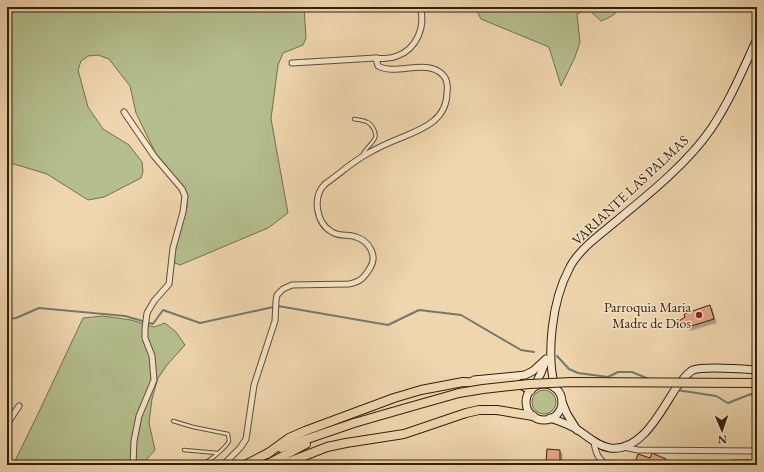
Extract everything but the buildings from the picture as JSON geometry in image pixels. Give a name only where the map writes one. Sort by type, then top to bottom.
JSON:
[{"type":"main road","name":"VARIANTE LAS PALMAS","points":[[556,388],[551,369],[551,345],[558,296],[569,268],[581,251],[677,168],[695,149],[711,129],[729,97],[757,39]]},
{"type":"main road","name":"VARIANTE LAS PALMAS","points":[[532,389],[541,373],[551,345]]},
{"type":"main road","points":[[267,454],[289,438],[394,398],[421,390],[463,382],[525,375],[533,371],[546,359]]},
{"type":"main road","points":[[550,418],[578,430],[594,441],[610,448],[622,447],[632,444],[640,438],[691,371],[704,368],[757,370]]},
{"type":"main road","points":[[463,382],[516,382],[532,389]]},
{"type":"main road","points":[[245,465],[267,454],[332,431],[459,393],[483,389],[558,382],[755,383]]},
{"type":"main road","points":[[533,416],[529,412],[526,401],[532,389],[545,384],[556,388],[560,394],[567,414],[578,430]]},
{"type":"main road","points":[[281,465],[327,447],[404,434],[479,410],[497,410],[533,416],[539,419],[550,418],[556,415],[560,410],[562,401]]},
{"type":"main road","points":[[266,465],[332,431]]},
{"type":"street","points":[[292,63],[376,58],[387,59],[398,56],[408,50],[417,39],[422,28],[420,7]]},
{"type":"street","points":[[223,465],[240,448],[246,438],[254,385],[275,321],[277,295],[283,289],[292,285],[356,283],[362,280],[371,267],[373,256],[372,250],[364,240],[356,236],[331,232],[322,221],[317,204],[319,193],[323,186],[362,157],[423,129],[438,117],[443,109],[447,98],[448,88],[446,80],[442,74],[433,69],[417,67],[387,70],[378,66],[376,58]]},
{"type":"street","points":[[124,112],[154,156],[182,189],[185,196],[183,212],[174,248],[169,284],[154,301],[147,313],[145,338],[152,356],[154,380],[139,416],[134,441],[133,465]]},
{"type":"street","points":[[7,424],[19,406]]},
{"type":"street","points":[[594,441],[596,454],[599,459],[607,465]]},
{"type":"street","points":[[622,447],[638,450],[757,451]]},
{"type":"lane","points":[[354,120],[367,122],[375,132],[374,139],[365,150],[362,157]]},
{"type":"lane","points":[[174,421],[193,427],[228,434],[228,444],[205,463],[200,465]]},
{"type":"lane","points":[[184,450],[218,453]]},
{"type":"green space","points":[[7,7],[304,7],[306,38],[303,45],[283,53],[278,65],[271,119],[288,213],[268,228],[180,265],[175,263],[174,255],[187,206],[187,194],[156,154],[136,113],[130,86],[109,59],[98,55],[88,56],[81,61],[78,70],[88,107],[103,129],[129,145],[142,162],[143,172],[141,178],[104,197],[88,200],[47,174],[7,163]]},
{"type":"green space","points":[[475,7],[619,7],[614,14],[601,21],[590,11],[580,12],[577,15],[580,42],[575,57],[561,86],[549,47],[481,19]]},
{"type":"green space","points":[[103,316],[131,320],[154,327],[165,323],[176,332],[185,345],[167,365],[158,378],[152,399],[149,423],[155,450],[146,460],[145,465],[13,465],[83,318]]},
{"type":"green space","points":[[544,390],[552,394],[556,402],[552,410],[544,414],[536,410],[532,402],[536,394]]},
{"type":"waterway","points":[[7,319],[16,318],[39,308],[125,316],[153,324],[163,310],[200,323],[278,306],[388,325],[419,310],[461,315],[521,350],[534,352]]},
{"type":"waterway","points":[[557,356],[569,369],[578,373],[608,377],[618,372],[632,372],[649,379]]},
{"type":"waterway","points":[[677,390],[716,396],[728,403],[751,394],[757,402]]},
{"type":"place","name":"Parroquia Maria Madre de Dios","points":[[699,315]]}]
